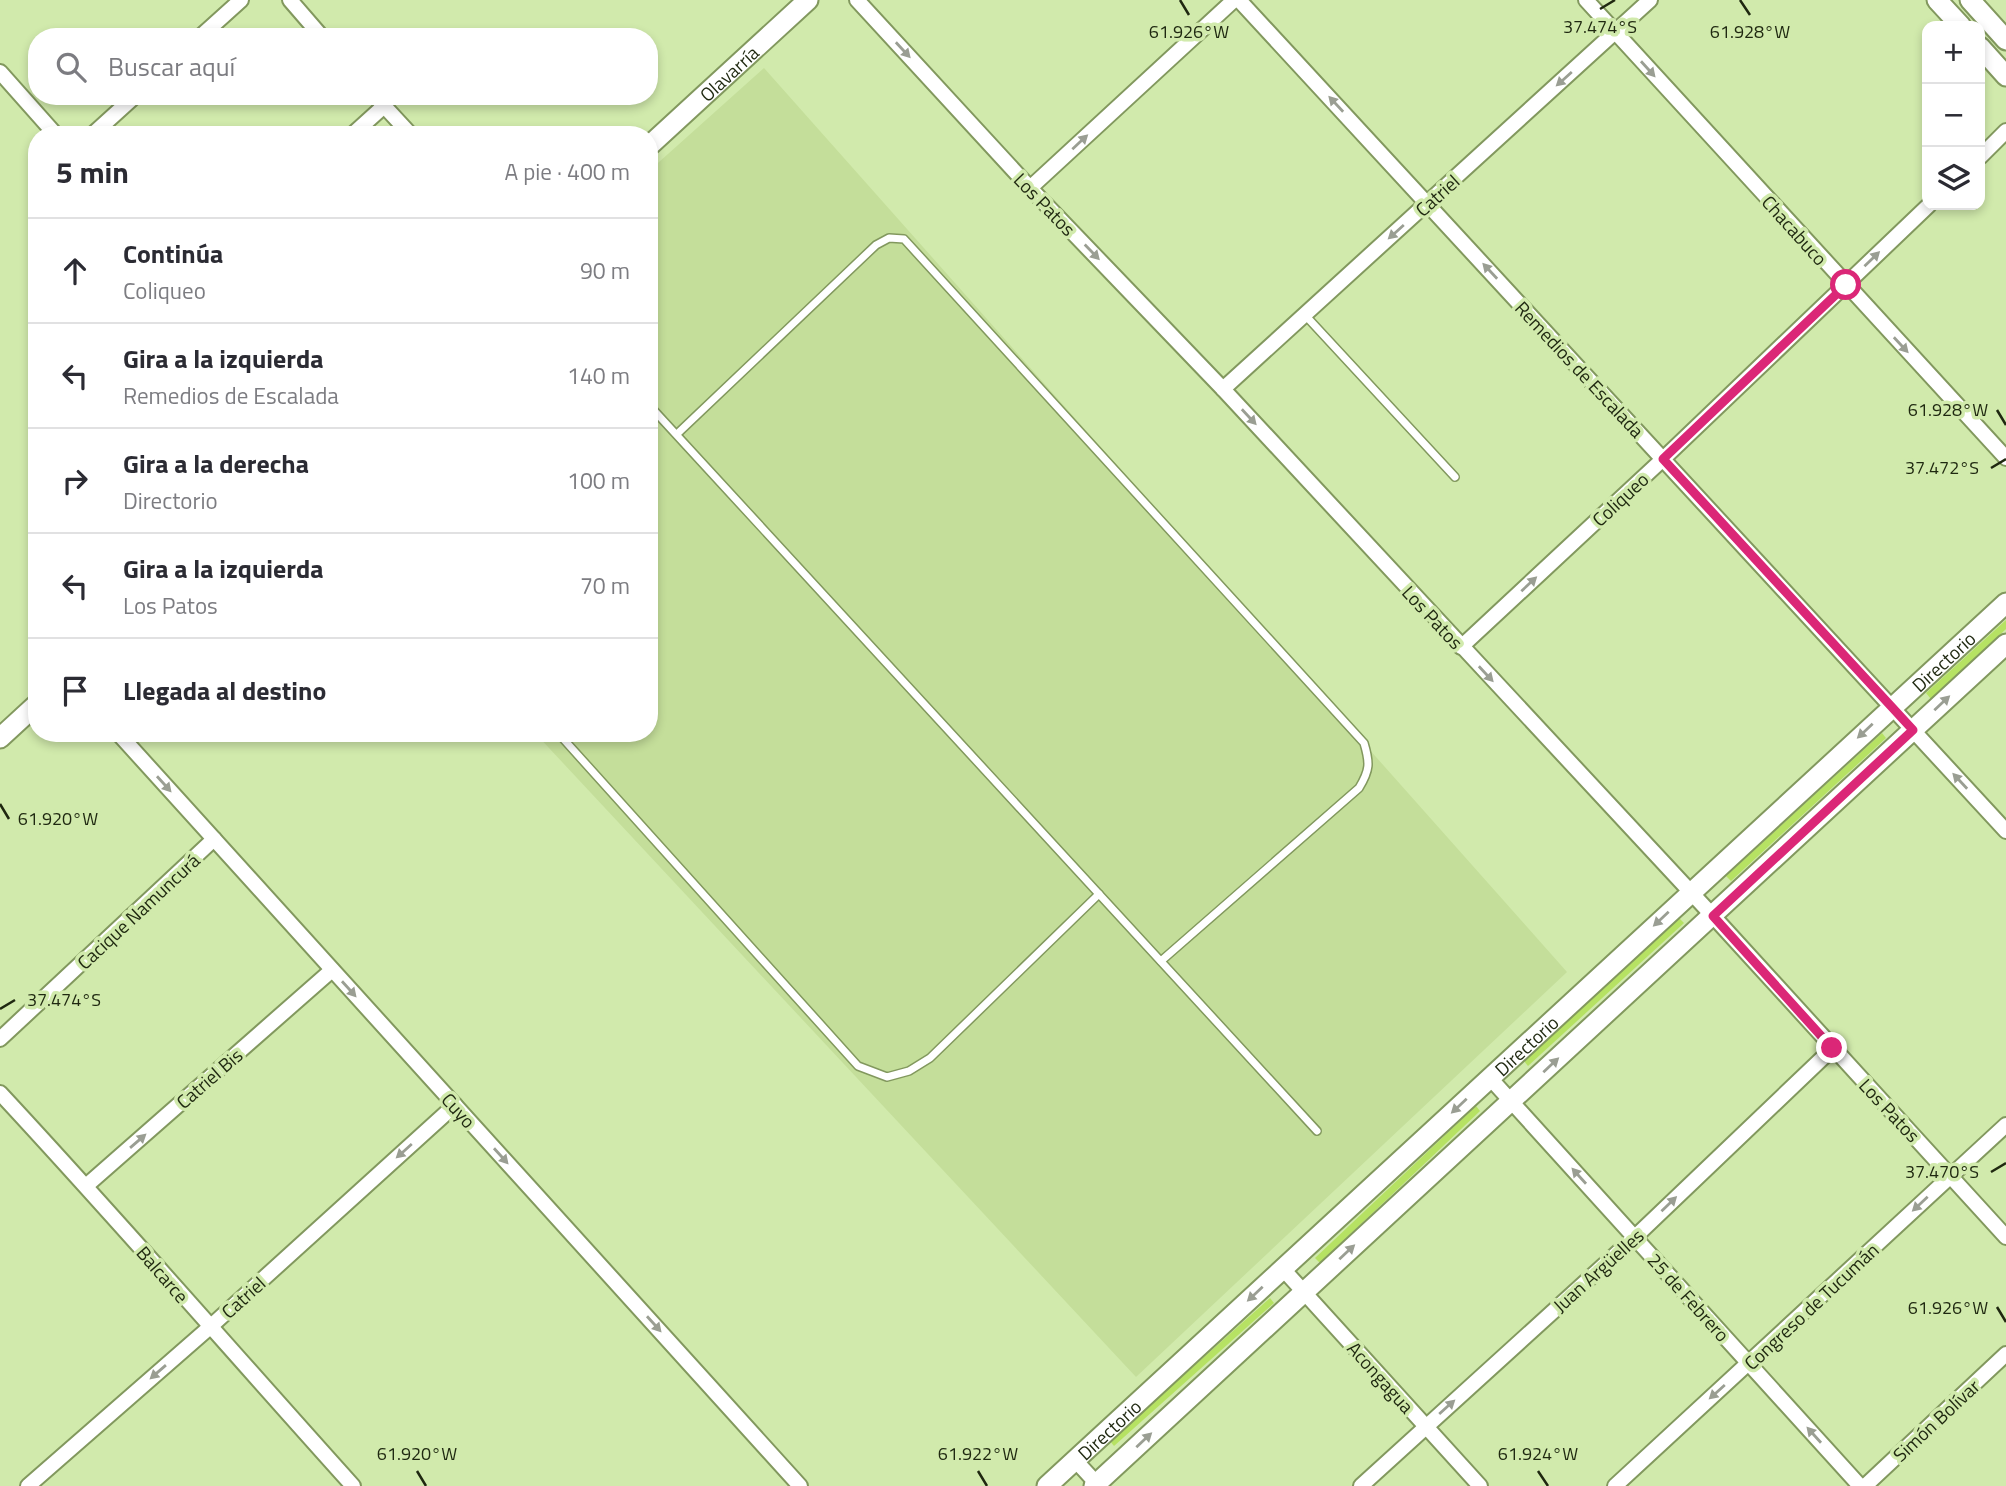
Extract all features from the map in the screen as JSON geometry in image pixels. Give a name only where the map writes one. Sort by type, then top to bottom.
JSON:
[{"type":"main road","name":"Olavarría","points":[[658,138],[807,0]]},
{"type":"main road","points":[[1937,0],[1956,21]]},
{"type":"main road","points":[[1978,3],[2006,40]]},
{"type":"main road","points":[[1985,53],[2006,76]]},
{"type":"main road","name":"Directorio","points":[[1047,1486],[2006,603]]},
{"type":"main road","name":"Directorio","points":[[1097,1485],[2006,644]]},
{"type":"main road","points":[[0,738],[28,713]]},
{"type":"street","points":[[210,28],[241,0]]},
{"type":"street","points":[[290,0],[314,28]]},
{"type":"street","name":"Los Patos","points":[[857,0],[1713,916],[2006,1237]]},
{"type":"street","points":[[1030,188],[1237,0]]},
{"type":"street","name":"Remedios de Escalada","points":[[1237,0],[2006,831]]},
{"type":"street","name":"Chacabuco","points":[[1586,0],[2006,458]]},
{"type":"street","name":"Catriel","points":[[1223,389],[1650,0]]},
{"type":"street","points":[[0,72],[28,104]]},
{"type":"street","points":[[29,105],[48,126]]},
{"type":"street","points":[[102,126],[125,105]]},
{"type":"street","points":[[359,126],[377,105]]},
{"type":"street","points":[[384,105],[403,126]]},
{"type":"street","points":[[1985,151],[2006,131]]},
{"type":"street","name":"Coliqueo","points":[[1461,647],[1925,210]]},
{"type":"street","name":"Cuyo","points":[[126,742],[800,1486]]},
{"type":"street","name":"Cacique Namuncurá","points":[[0,1039],[214,839]]},
{"type":"street","name":"Catriel Bis","points":[[86,1186],[332,970]]},
{"type":"street","name":"Juan Argüelles","points":[[1361,1486],[1635,1237],[1832,1048]]},
{"type":"street","name":"25 de Febrero","points":[[1490,1078],[1863,1486]]},
{"type":"street","name":"Balcarce","points":[[0,1093],[354,1486]]},
{"type":"street","name":"Catriel","points":[[27,1486],[210,1327],[455,1105]]},
{"type":"street","name":"Congreso de Tucumán","points":[[1615,1486],[2006,1125]]},
{"type":"street","name":"Acongagua","points":[[1283,1269],[1480,1486]]},
{"type":"street","name":"Simón Bolívar","points":[[1863,1486],[2006,1354]]},
{"type":"street","points":[[1076,1460],[1097,1485]]},
{"type":"lane","points":[[677,435],[876,245],[889,238],[904,239],[914,249],[1364,743],[1369,761],[1366,776],[1359,788],[1161,961]]},
{"type":"lane","points":[[1305,315],[1455,477]]},
{"type":"lane","points":[[658,415],[1317,1131]]},
{"type":"lane","points":[[566,742],[858,1066],[887,1077],[909,1071],[930,1058],[1099,894]]},
{"type":"shaded area","points":[[764,68],[1567,972],[1136,1377],[543,742],[658,742],[658,163]]},
{"type":"green space","points":[[2006,620],[2006,629],[1931,699],[1926,693]]},
{"type":"green space","points":[[1882,733],[1886,738],[1731,881],[1726,876]]},
{"type":"green space","points":[[1679,918],[1684,923],[1528,1066],[1524,1061]]},
{"type":"green space","points":[[1476,1106],[1480,1111],[1320,1263],[1315,1258]]},
{"type":"green space","points":[[1270,1298],[1274,1303],[1114,1446],[1110,1441]]},
{"type":"route","points":[[1832,1048],[1713,916],[1913,730],[1663,459],[1846,285]]}]
